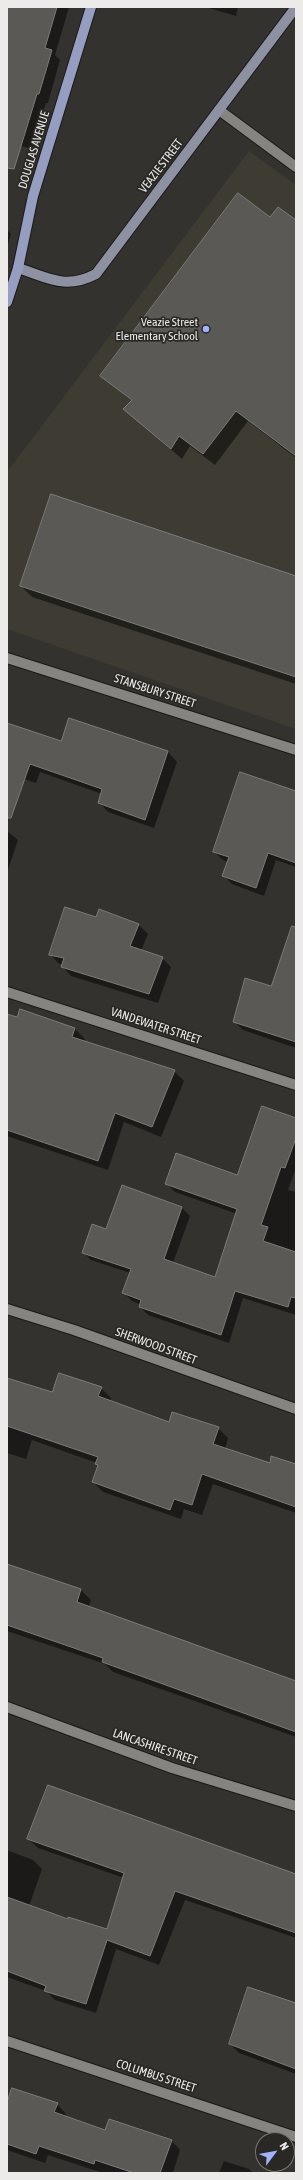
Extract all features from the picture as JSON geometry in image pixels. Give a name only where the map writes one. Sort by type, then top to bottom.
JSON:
[{"type":"main road","name":"DOUGLAS AVENUE","points":[[7,302],[18,268],[33,196],[91,7]]},
{"type":"street","name":"VEAZIE STREET","points":[[18,268],[68,283],[82,281],[96,274],[296,7]]},
{"type":"street","points":[[219,110],[296,167]]},
{"type":"street","name":"STANSBURY STREET","points":[[7,658],[296,750]]},
{"type":"street","name":"VANDEWATER STREET","points":[[7,992],[296,1085]]},
{"type":"street","name":"SHERWOOD STREET","points":[[7,1309],[74,1330],[296,1409]]},
{"type":"street","name":"LANCASHIRE STREET","points":[[7,1707],[172,1768],[296,1806]]},
{"type":"street","name":"COLUMBUS STREET","points":[[7,2041],[296,2137]]},
{"type":"shaded area","name":"Veazie Street Elementary School","points":[[249,151],[296,185],[296,729],[7,629],[7,472]]},
{"type":"building","points":[[7,7],[57,7],[45,48],[52,50],[14,169],[7,168]]},
{"type":"building","points":[[238,193],[270,217],[278,207],[296,220],[296,456],[236,411],[203,454],[179,436],[171,449],[123,409],[132,400],[100,376]]},
{"type":"building","points":[[51,494],[296,576],[296,677],[20,586]]},
{"type":"building","points":[[69,718],[168,751],[145,820],[98,803],[102,789],[30,764],[11,818],[7,818],[7,723],[61,741]]},
{"type":"building","points":[[240,772],[296,791],[296,863],[268,853],[256,888],[222,876],[229,857],[213,852]]},
{"type":"building","points":[[65,907],[96,917],[99,909],[139,924],[130,946],[163,957],[149,994],[61,967],[64,958],[49,955]]},
{"type":"building","points":[[292,926],[296,927],[296,1042],[233,1022],[245,978],[271,986]]},
{"type":"building","points":[[20,1009],[75,1028],[72,1037],[175,1070],[152,1127],[115,1113],[98,1161],[7,1130],[7,1014],[17,1017]]},
{"type":"building","points":[[262,1106],[296,1118],[296,1138],[285,1168],[281,1167],[261,1225],[268,1227],[263,1241],[296,1252],[296,1298],[291,1297],[288,1307],[235,1291],[221,1335],[139,1307],[141,1300],[122,1293],[131,1269],[82,1253],[92,1224],[106,1229],[122,1185],[182,1207],[164,1259],[215,1277],[237,1209],[165,1184],[176,1153],[237,1175]]},
{"type":"building","points":[[59,1373],[102,1387],[98,1396],[169,1422],[172,1412],[219,1427],[213,1444],[270,1463],[271,1456],[296,1464],[296,1507],[202,1474],[192,1505],[174,1499],[170,1510],[92,1482],[98,1465],[95,1464],[98,1457],[7,1426],[7,1378],[52,1392]]},
{"type":"building","points":[[7,1564],[81,1589],[77,1602],[296,1681],[296,1732],[102,1662],[103,1658],[7,1625]]},
{"type":"building","points":[[48,1785],[296,1874],[296,1933],[175,1891],[150,1956],[107,1940],[86,2004],[44,1991],[46,1986],[7,1971],[7,1897],[68,1919],[68,1917],[107,1929],[124,1873],[27,1839]]},
{"type":"building","points":[[248,1987],[296,2003],[296,2069],[229,2044]]},
{"type":"building","points":[[12,2088],[58,2103],[54,2112],[105,2130],[109,2119],[172,2140],[160,2173],[134,2173],[95,2160],[94,2164],[39,2146],[36,2154],[7,2144],[7,2103]]},
{"type":"place","name":"Veazie Street Elementary School","points":[[206,329]]}]
